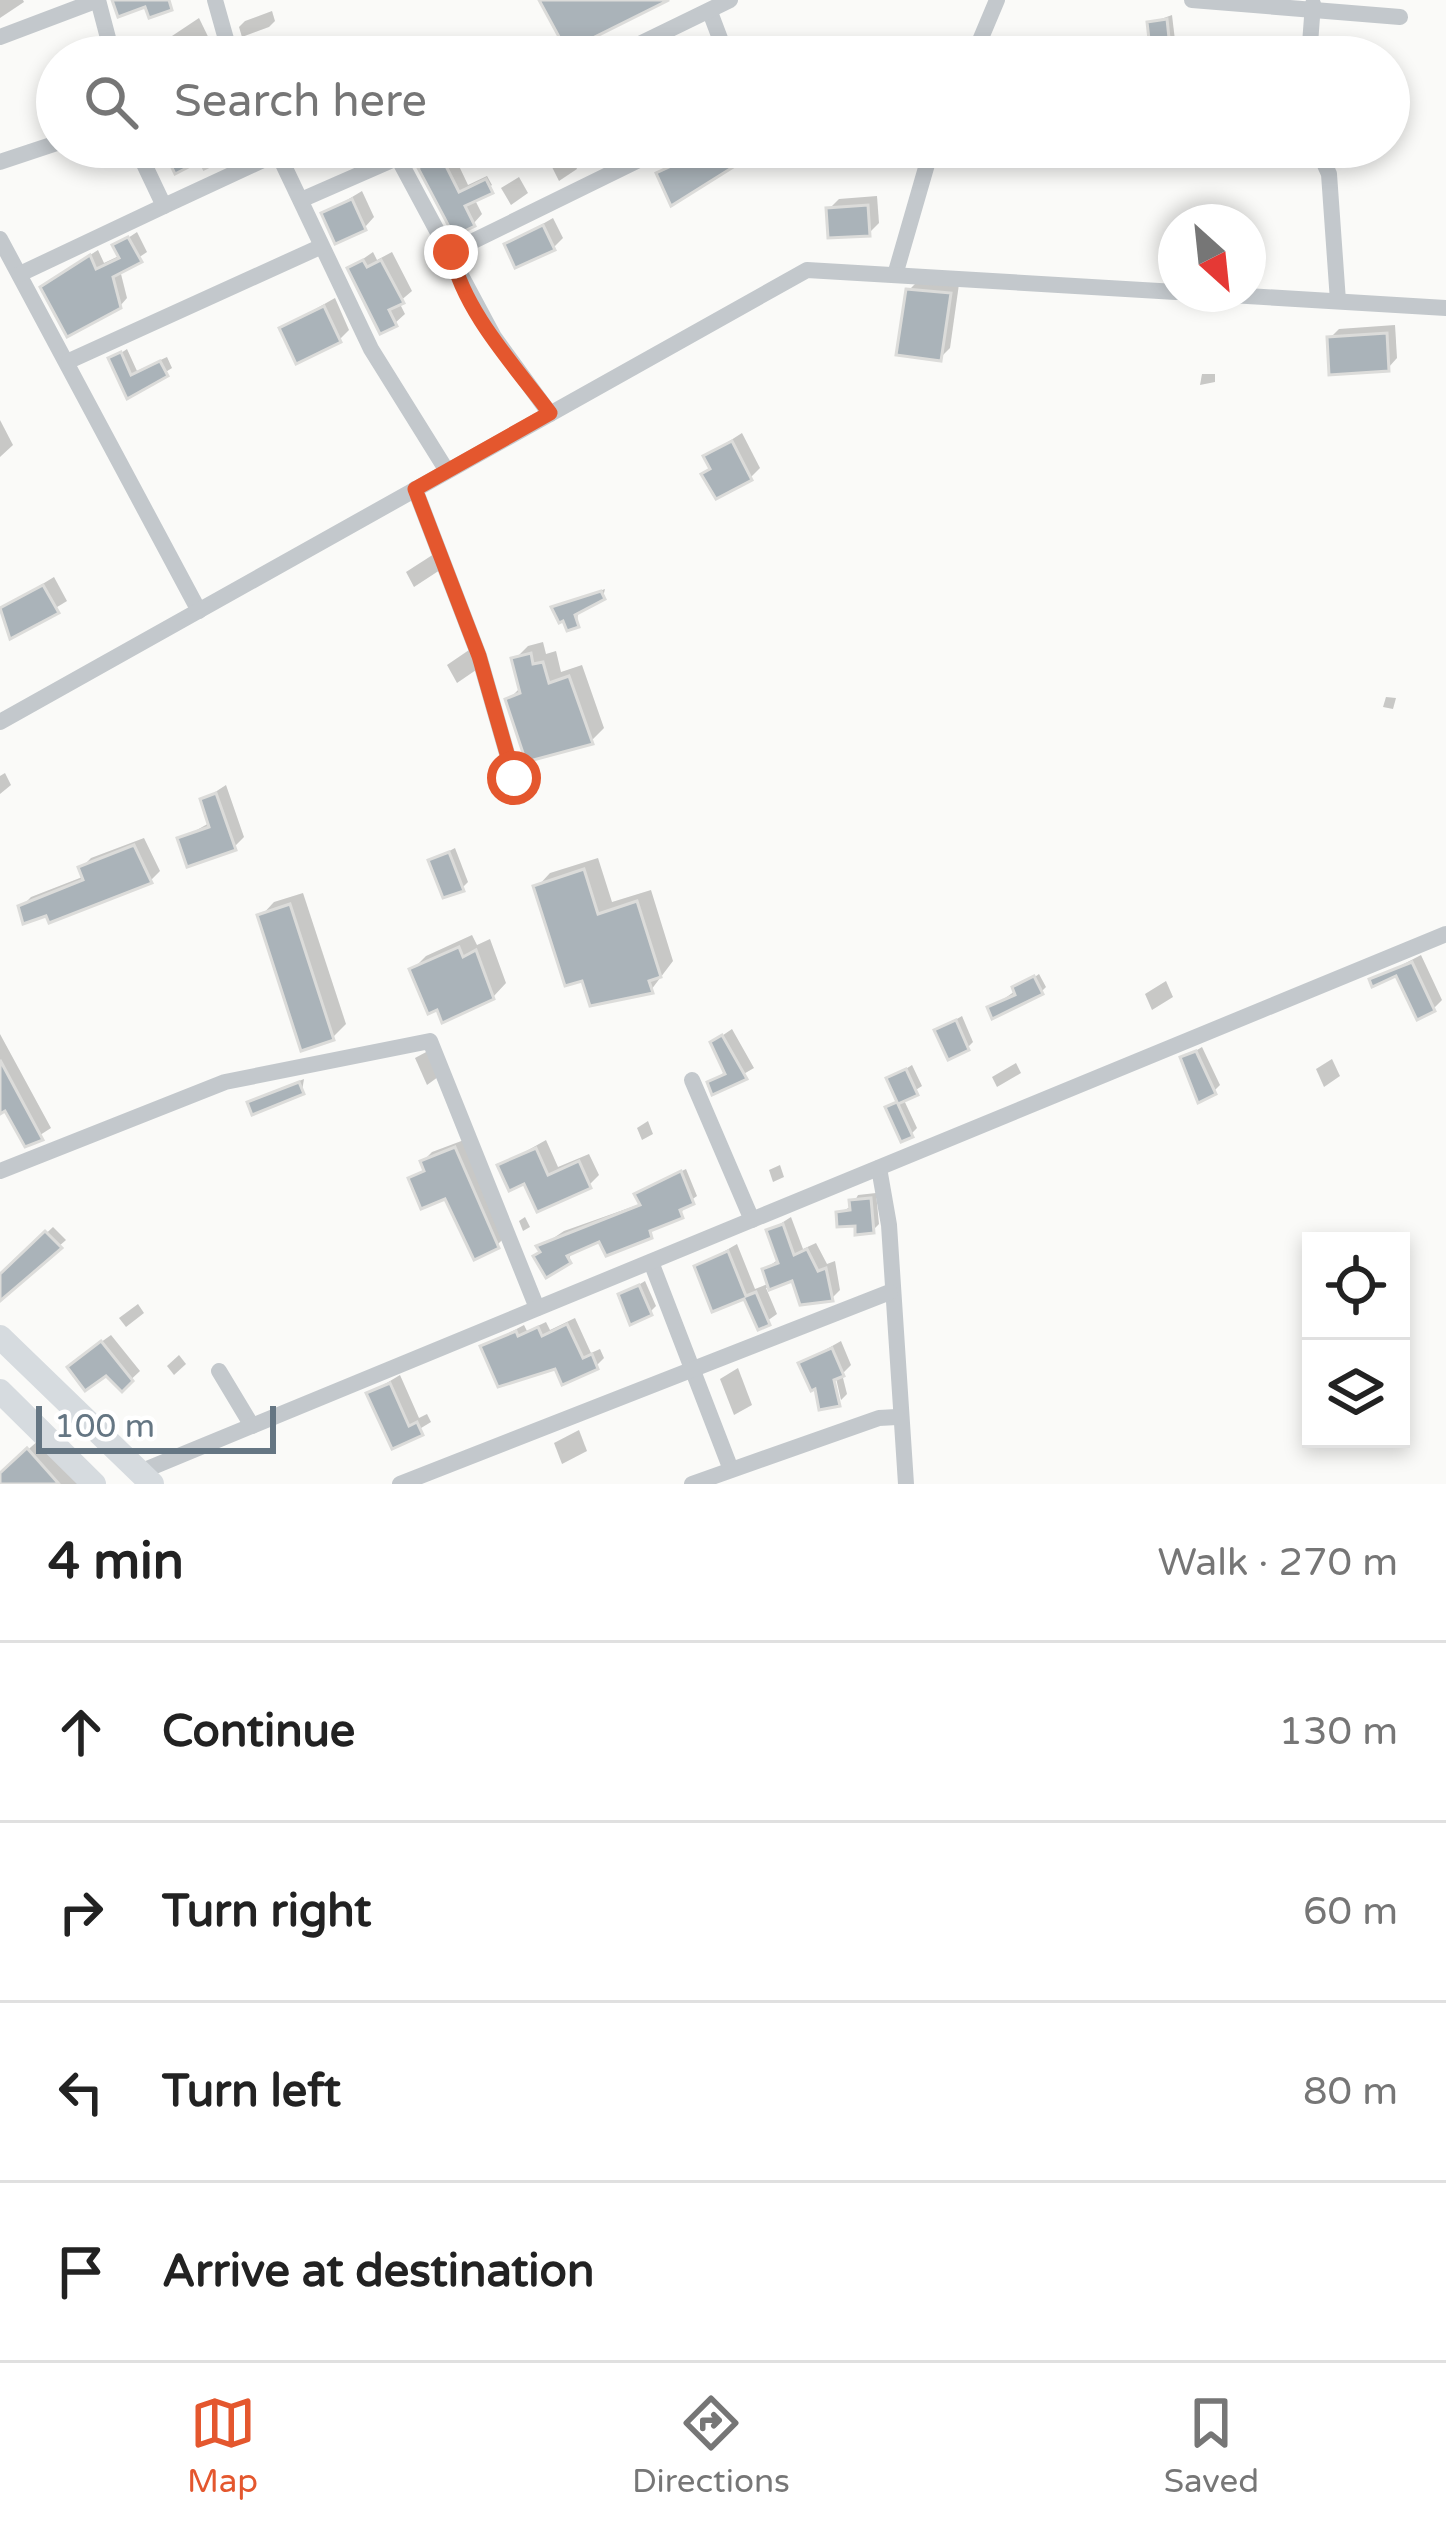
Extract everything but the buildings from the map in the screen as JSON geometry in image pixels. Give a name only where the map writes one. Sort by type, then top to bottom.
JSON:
[{"type":"main road","points":[[0,1337],[146,1478]]},
{"type":"main road","points":[[0,1391],[94,1484]]},
{"type":"street","points":[[0,37],[98,0],[107,36]]},
{"type":"street","points":[[215,0],[225,36]]},
{"type":"street","points":[[659,36],[730,0]]},
{"type":"street","points":[[982,36],[997,0]]},
{"type":"street","points":[[1192,0],[1312,5],[1400,17]]},
{"type":"street","points":[[1311,36],[1312,5]]},
{"type":"street","points":[[710,12],[719,36]]},
{"type":"street","points":[[0,162],[36,150]]},
{"type":"street","points":[[146,168],[164,206]]},
{"type":"street","points":[[20,274],[240,168]]},
{"type":"street","points":[[285,168],[371,350],[447,471]]},
{"type":"street","points":[[301,200],[375,168]]},
{"type":"street","points":[[404,168],[494,338],[550,413]]},
{"type":"street","points":[[451,252],[622,168]]},
{"type":"street","points":[[895,275],[926,168]]},
{"type":"street","points":[[1326,168],[1338,301]]},
{"type":"street","points":[[0,239],[199,610]]},
{"type":"street","points":[[68,361],[320,247]]},
{"type":"street","points":[[0,722],[807,270],[1158,291]]},
{"type":"street","points":[[1266,297],[1446,308]]},
{"type":"street","points":[[415,489],[479,656],[514,778]]},
{"type":"street","points":[[146,1478],[252,1426],[1446,934]]},
{"type":"street","points":[[0,1171],[225,1082],[430,1041],[537,1308]]},
{"type":"street","points":[[692,1080],[752,1220]]},
{"type":"street","points":[[879,1168],[889,1225],[897,1417],[906,1484]]},
{"type":"street","points":[[651,1262],[730,1467]]},
{"type":"street","points":[[400,1484],[890,1292]]},
{"type":"street","points":[[219,1371],[252,1426]]},
{"type":"street","points":[[692,1484],[879,1418],[897,1417]]},
{"type":"route","points":[[451,252],[454,269],[494,338],[550,413],[415,489],[479,656],[514,778]]}]
